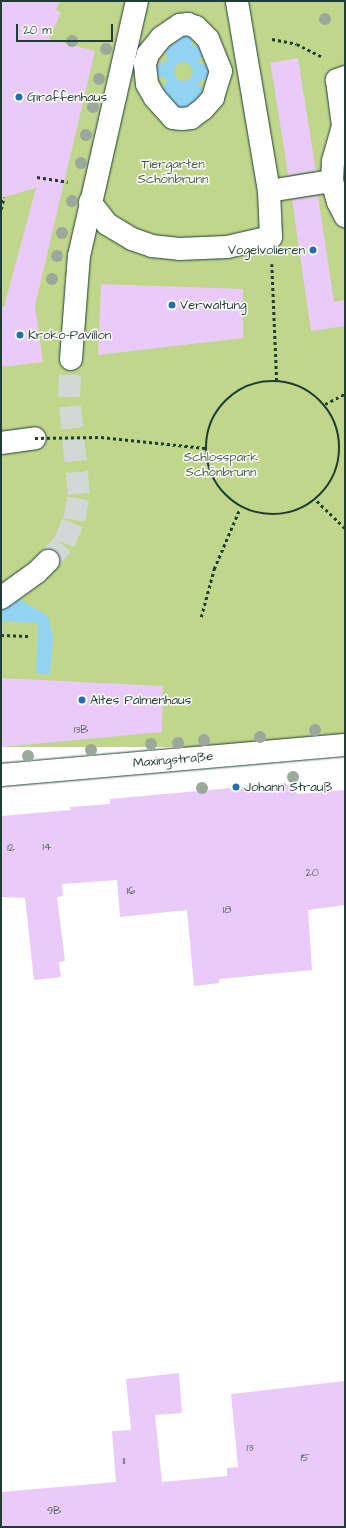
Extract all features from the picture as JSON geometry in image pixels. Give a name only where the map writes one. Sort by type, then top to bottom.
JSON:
[{"type":"street","points":[[71,359],[78,256],[137,1]]},
{"type":"street","points":[[90,202],[107,224],[132,239],[152,246],[179,249],[227,247],[271,237],[269,191],[237,1]]},
{"type":"street","points":[[188,24],[196,27],[208,39],[221,71],[212,98],[203,109],[182,119],[173,118],[155,98],[147,84],[145,64],[148,54],[162,37],[180,25],[188,24]]},
{"type":"street","points":[[123,59],[145,64]]},
{"type":"street","points":[[221,71],[249,67]]},
{"type":"street","points":[[341,78],[343,126],[332,162],[332,181],[345,216]]},
{"type":"street","points":[[269,191],[332,181]]},
{"type":"street","points":[[1,443],[35,438]]},
{"type":"street","points":[[1,598],[37,572],[48,561]]},
{"type":"street","name":"Maxingstraße","points":[[1,775],[345,745]]},
{"type":"path","points":[[243,34],[297,44],[312,50],[341,78]]},
{"type":"path","points":[[1,209],[4,197]]},
{"type":"path","points":[[271,237],[277,382]]},
{"type":"path","points":[[260,382],[287,382],[312,393],[325,404],[331,413],[340,439],[339,460],[338,467],[326,492],[317,500],[303,509],[280,516],[255,514],[240,508],[216,485],[207,462],[205,448],[216,412],[235,392],[260,382]]},
{"type":"path","points":[[325,404],[345,394]]},
{"type":"path","points":[[35,438],[101,437],[205,448]]},
{"type":"path","points":[[317,500],[345,528]]},
{"type":"path","points":[[201,617],[214,569],[240,508]]},
{"type":"path","points":[[1,635],[28,636]]},
{"type":"green space","name":"Tiergarten Schönbrunn","points":[[1,1],[345,1],[345,747],[1,747]]},
{"type":"water","points":[[186,32],[193,39],[191,45],[201,47],[203,55],[198,61],[199,64],[205,64],[210,68],[209,78],[197,83],[202,88],[202,96],[195,100],[193,107],[179,111],[162,92],[162,87],[167,82],[166,79],[157,75],[156,68],[161,62],[167,62],[166,49],[170,45],[176,44],[175,40]],"holes":[[[183,62],[190,65],[193,72],[191,78],[185,81],[178,80],[174,73],[176,65]]]},
{"type":"water","points":[[16,597],[48,616],[53,637],[50,674],[36,673],[38,623],[1,621],[1,607]]},
{"type":"building","points":[[1,1],[60,1],[56,10],[61,13],[49,39],[95,51],[35,306],[43,362],[1,367],[1,308],[4,307],[36,188],[1,198]]},
{"type":"building","points":[[298,58],[316,171],[288,175],[270,62]]},
{"type":"building","name":"Vogelvolieren","points":[[318,196],[334,302],[345,300],[345,326],[311,331],[292,200]]},
{"type":"building","name":"Verwaltung","points":[[101,284],[243,289],[243,338],[98,355]]},
{"type":"building","name":"Altes Palmenhaus","points":[[1,678],[163,686],[162,732],[1,747]]},
{"type":"building","points":[[285,783],[298,794],[345,790],[345,905],[308,910],[312,970],[219,979],[219,983],[194,986],[187,910],[120,917],[117,880],[62,884],[63,896],[57,897],[65,961],[59,962],[61,977],[34,980],[25,898],[1,897],[1,816],[71,810],[70,807],[110,804],[110,799]]},
{"type":"building","points":[[179,1373],[182,1413],[155,1415],[162,1482],[227,1476],[227,1468],[238,1467],[231,1394],[345,1381],[345,1526],[1,1527],[1,1492],[116,1482],[112,1431],[131,1430],[126,1379]]},
{"type":"tunnel","points":[[48,561],[64,543],[74,520],[79,494],[69,397],[71,359]]},
{"type":"place","name":"Giraffenhaus","points":[[19,97]]},
{"type":"place","name":"Vogelvolieren","points":[[313,250]]},
{"type":"place","name":"Verwaltung","points":[[172,305]]},
{"type":"place","name":"Kroko-Pavillon","points":[[20,335]]},
{"type":"place","name":"Altes Palmenhaus","points":[[82,700]]},
{"type":"place","name":"Johann Strauß","points":[[236,787]]},
{"type":"park label","name":"Schlosspark Schönbrunn","points":[[221,466]]}]
